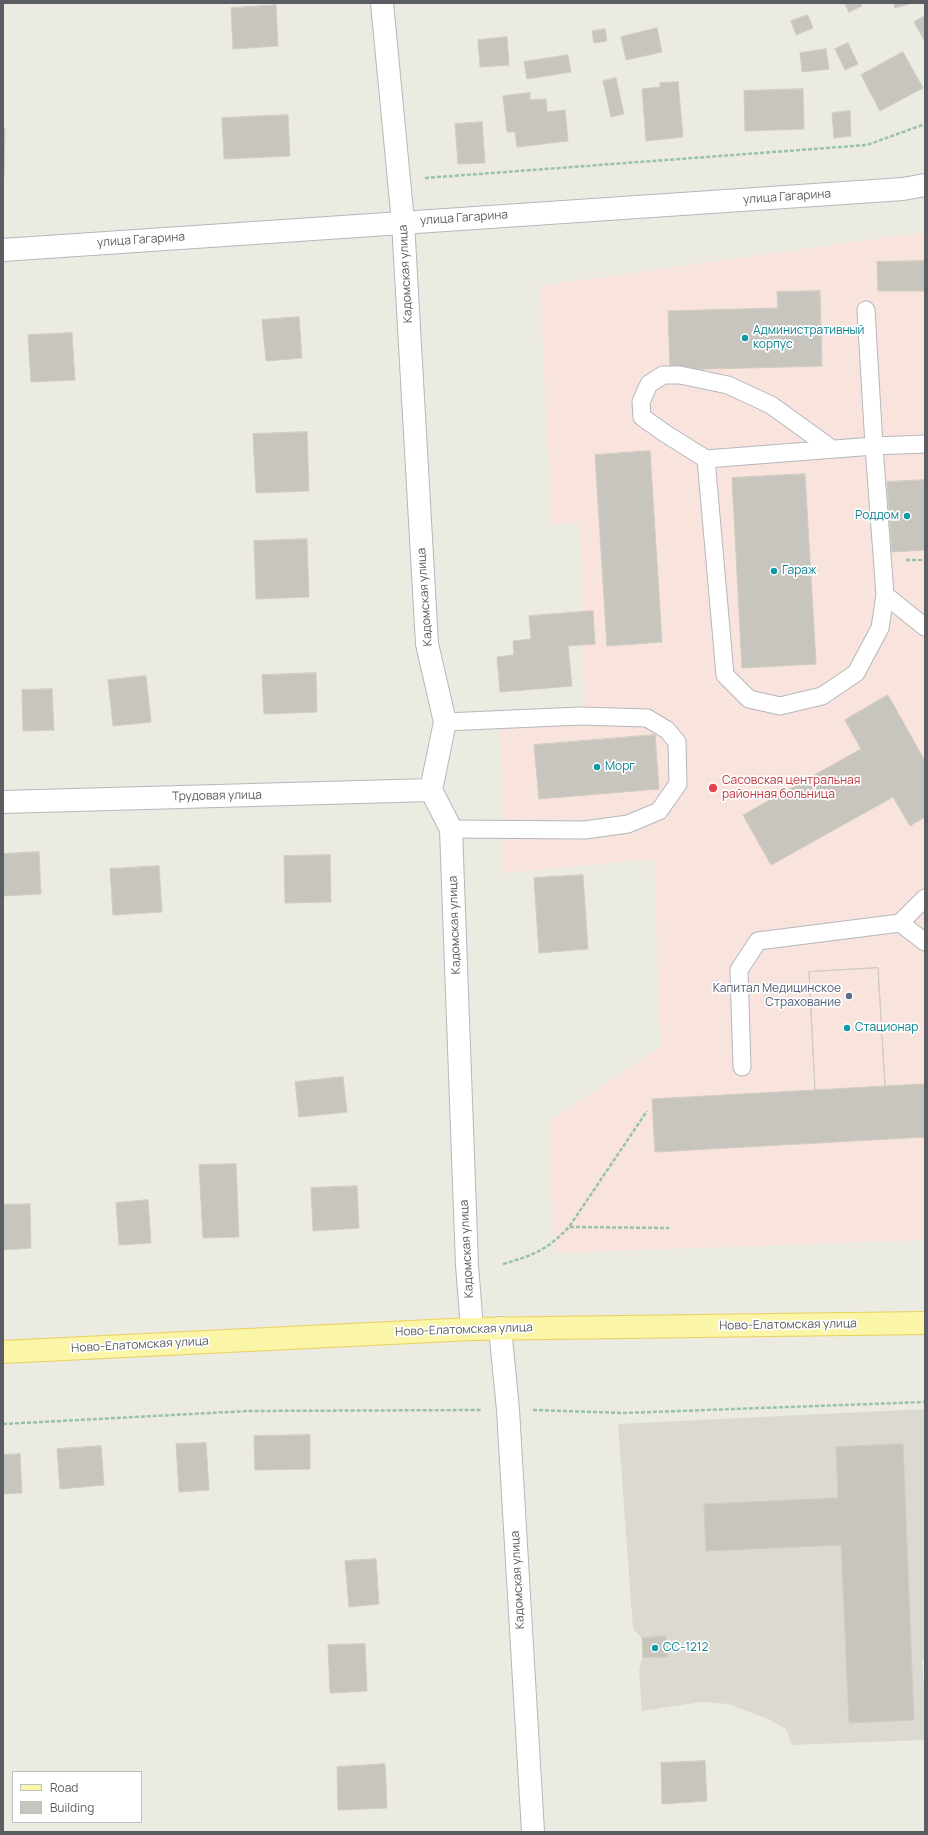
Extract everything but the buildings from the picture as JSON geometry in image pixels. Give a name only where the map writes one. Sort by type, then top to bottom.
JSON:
[{"type":"main road","name":"Ново-Елатомская улица","points":[[3,1352],[500,1328],[925,1323]]},
{"type":"street","name":"Кадомская улица","points":[[382,3],[403,222],[427,644],[446,722],[431,790],[451,829],[467,1265],[472,1329]]},
{"type":"street","name":"улица Гагарина","points":[[3,250],[903,189],[925,185]]},
{"type":"street","name":"Трудовая улица","points":[[3,802],[431,790]]},
{"type":"street","name":"Кадомская улица","points":[[500,1328],[508,1410],[533,1832]]},
{"type":"lane","points":[[706,459],[725,675],[749,699],[780,706],[822,696],[856,673],[880,628],[886,595],[874,446],[866,310]]},
{"type":"lane","points":[[832,449],[771,405],[728,385],[680,374],[663,375],[649,384],[641,402],[642,417],[706,459],[874,446],[925,444]]},
{"type":"lane","points":[[886,595],[925,627]]},
{"type":"lane","points":[[446,722],[580,716],[647,718],[667,730],[677,742],[678,784],[659,810],[628,824],[585,830],[451,829]]},
{"type":"lane","points":[[742,1067],[739,970],[758,941],[900,923],[925,898]]},
{"type":"lane","points":[[900,923],[925,942]]},
{"type":"path","points":[[399,180],[867,145],[925,124]]},
{"type":"path","points":[[503,1264],[528,1257],[554,1243],[570,1227],[647,1111]]},
{"type":"path","points":[[570,1227],[669,1228]]},
{"type":"path","points":[[3,1424],[248,1411],[508,1410],[624,1413],[925,1402]]},
{"type":"shaded area","name":"Сасовская центральная районная больница","points":[[925,232],[925,1240],[554,1253],[549,1121],[661,1046],[654,859],[503,873],[500,717],[585,711],[580,522],[552,525],[540,286]]},
{"type":"shaded area","points":[[925,1409],[925,1657],[922,1662],[925,1699],[925,1740],[792,1745],[786,1729],[768,1719],[728,1704],[701,1702],[642,1711],[639,1671],[642,1659],[668,1657],[667,1636],[641,1637],[633,1629],[618,1424]]},
{"type":"place","name":"Административный корпус","points":[[745,338]]},
{"type":"place","name":"Роддом","points":[[907,516]]},
{"type":"place","name":"Гараж","points":[[774,571]]},
{"type":"place","name":"Морг","points":[[597,767]]},
{"type":"place","name":"Сасовская центральная районная больница","points":[[713,788]]},
{"type":"place","name":"Капитал Медицинское Страхование","points":[[849,996]]},
{"type":"place","name":"Стационар","points":[[847,1028]]},
{"type":"place","name":"СС-1212","points":[[655,1648]]}]
